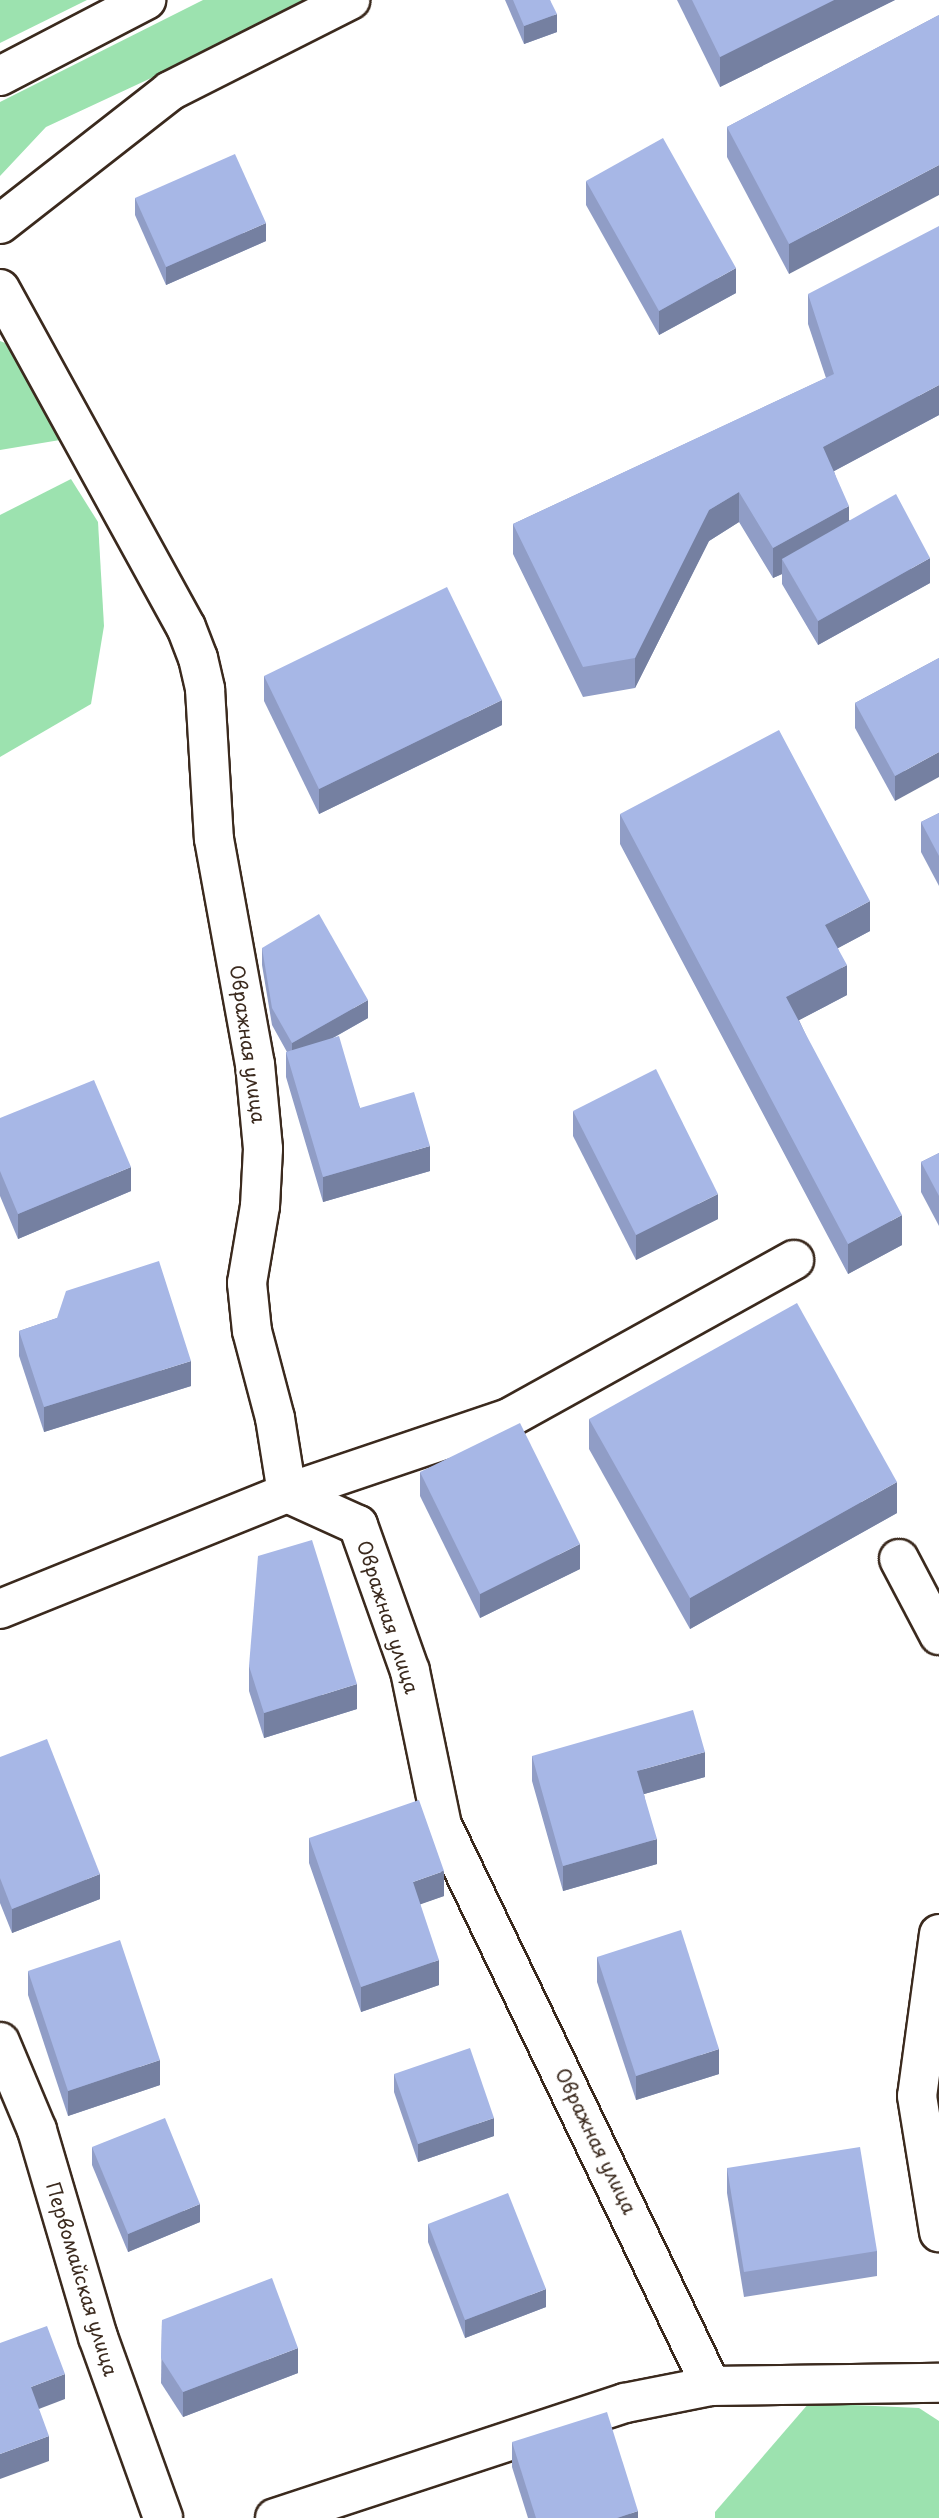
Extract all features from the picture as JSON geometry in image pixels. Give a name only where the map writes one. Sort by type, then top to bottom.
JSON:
[{"type":"street","points":[[0,76],[146,0]]},
{"type":"street","points":[[0,224],[170,91],[351,0]]},
{"type":"street","name":"Овражная улица","points":[[0,289],[190,637],[205,689],[214,839],[255,1064],[262,1149],[260,1206],[247,1283],[287,1493],[358,1525],[410,1671],[442,1825],[710,2386]]},
{"type":"street","points":[[0,1608],[287,1493],[509,1418],[794,1260]]},
{"type":"street","points":[[899,1559],[939,1635]]},
{"type":"street","points":[[939,1934],[916,2096],[939,2232]]},
{"type":"street","name":"Первомайская улица","points":[[0,2042],[37,2130],[98,2337],[163,2518]]},
{"type":"street","points":[[275,2518],[625,2403],[710,2386],[939,2382]]},
{"type":"green space","points":[[0,0],[87,0],[0,43]]},
{"type":"green space","points":[[203,0],[319,0],[46,127],[0,176],[0,102]]},
{"type":"green space","points":[[0,341],[5,343],[66,439],[0,450]]},
{"type":"green space","points":[[71,479],[98,522],[104,626],[91,704],[0,757],[0,515]]},
{"type":"green space","points":[[809,2403],[919,2408],[939,2421],[939,2518],[715,2518],[715,2512]]},
{"type":"building","points":[[513,0],[550,0],[557,14],[524,26]]},
{"type":"building","points":[[692,0],[834,0],[720,57]]},
{"type":"building","points":[[939,15],[939,165],[789,244],[727,127]]},
{"type":"building","points":[[663,138],[736,268],[659,311],[586,181]]},
{"type":"building","points":[[235,154],[266,223],[166,267],[135,198]]},
{"type":"building","points":[[939,226],[939,385],[823,447],[849,506],[773,548],[739,492],[709,510],[635,658],[583,667],[513,524],[834,374],[808,294]]},
{"type":"building","points":[[896,494],[930,558],[818,621],[782,559]]},
{"type":"building","points":[[447,587],[502,700],[319,789],[264,676]]},
{"type":"building","points":[[939,658],[939,752],[895,776],[855,703]]},
{"type":"building","points":[[779,730],[870,901],[825,925],[847,965],[786,997],[902,1215],[848,1244],[620,814]]},
{"type":"building","points":[[939,813],[939,856],[921,822]]},
{"type":"building","points":[[319,914],[368,1000],[292,1043],[272,1008],[262,948]]},
{"type":"building","points":[[339,1036],[360,1108],[414,1092],[430,1146],[323,1177],[286,1052]]},
{"type":"building","points":[[656,1069],[718,1194],[636,1235],[573,1111]]},
{"type":"building","points":[[94,1080],[131,1167],[18,1214],[0,1171],[0,1118]]},
{"type":"building","points":[[939,1153],[939,1196],[921,1162]]},
{"type":"building","points":[[159,1261],[191,1361],[44,1407],[19,1331],[57,1318],[66,1291]]},
{"type":"building","points":[[797,1303],[897,1482],[690,1598],[589,1419]]},
{"type":"building","points":[[520,1423],[580,1544],[480,1594],[420,1472]]},
{"type":"building","points":[[312,1540],[357,1684],[264,1713],[249,1666],[258,1556]]},
{"type":"building","points":[[693,1710],[705,1752],[637,1771],[657,1839],[563,1866],[532,1756]]},
{"type":"building","points":[[47,1739],[100,1874],[12,1909],[0,1878],[0,1757]]},
{"type":"building","points":[[419,1800],[444,1871],[413,1882],[439,1960],[361,1987],[309,1838]]},
{"type":"building","points":[[681,1930],[719,2049],[636,2076],[597,1957]]},
{"type":"building","points":[[120,1940],[160,2060],[68,2091],[28,1971]]},
{"type":"building","points":[[470,2048],[494,2118],[418,2144],[394,2074]]},
{"type":"building","points":[[165,2118],[200,2204],[128,2234],[92,2147]]},
{"type":"building","points":[[860,2147],[877,2251],[744,2272],[727,2168]]},
{"type":"building","points":[[508,2193],[546,2289],[465,2320],[428,2224]]},
{"type":"building","points":[[272,2278],[298,2348],[183,2392],[161,2358],[162,2320]]},
{"type":"building","points":[[47,2326],[65,2374],[31,2387],[49,2436],[0,2454],[0,2343]]},
{"type":"building","points":[[607,2412],[638,2511],[617,2518],[536,2518],[512,2442]]}]
